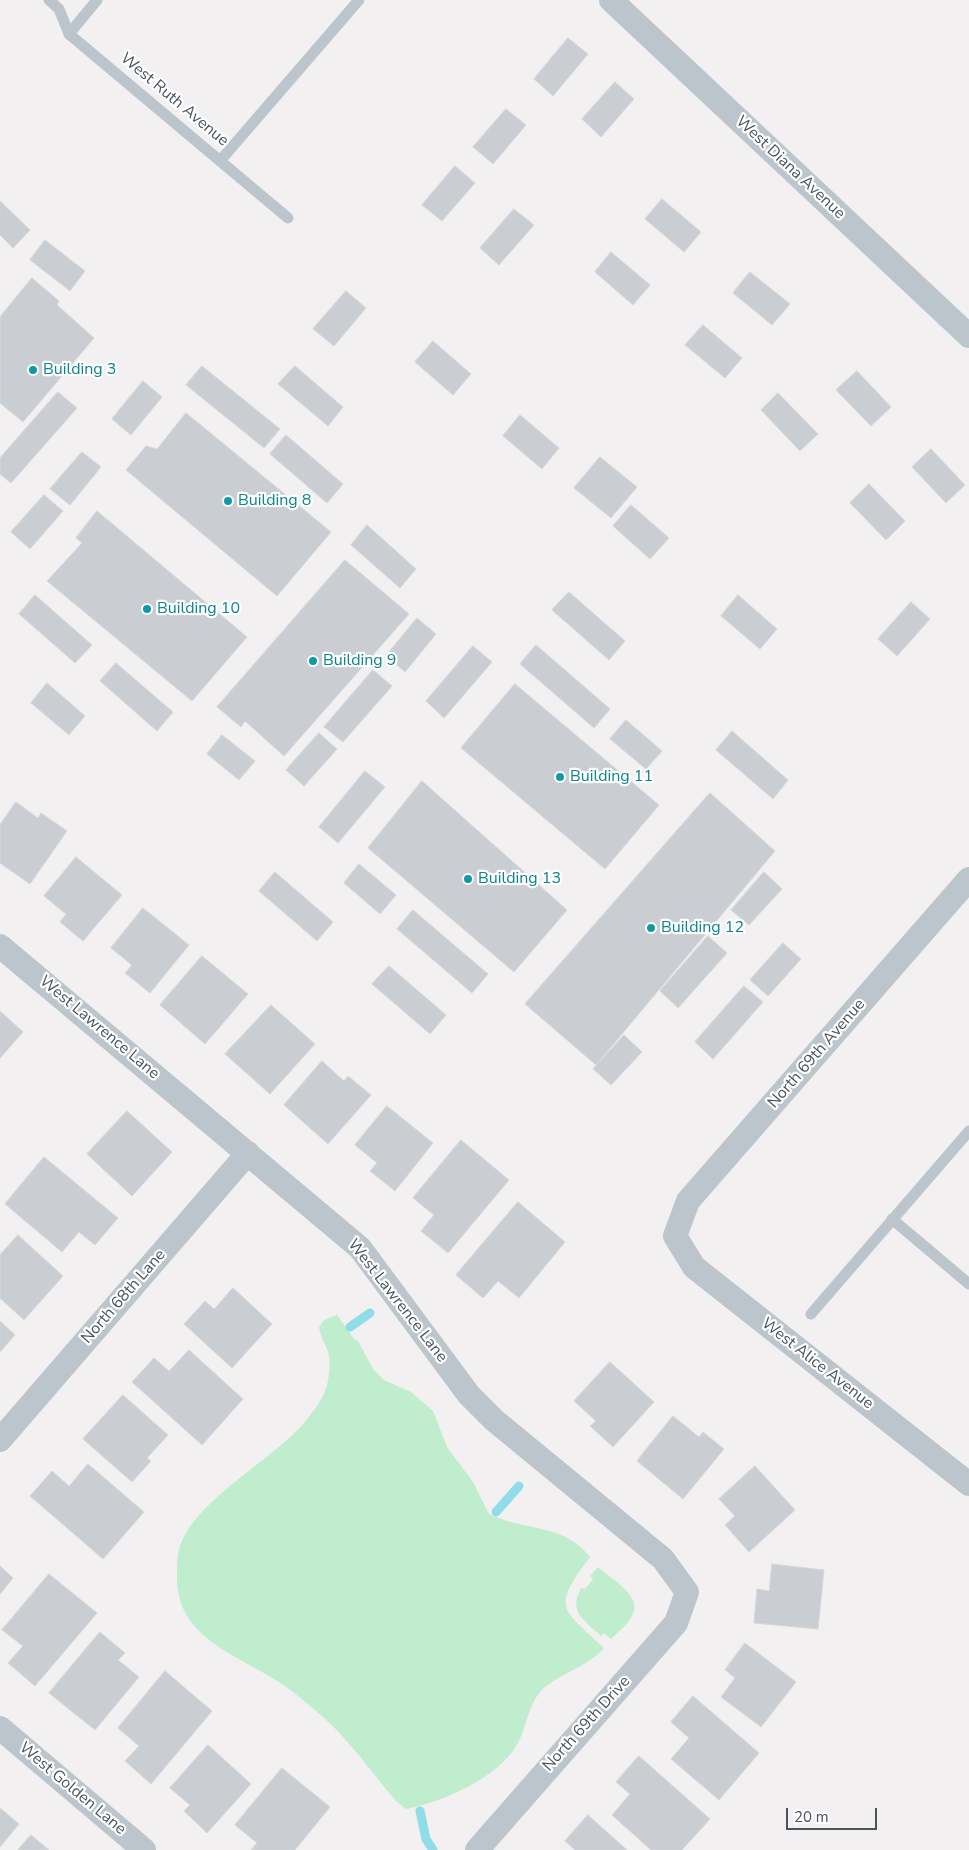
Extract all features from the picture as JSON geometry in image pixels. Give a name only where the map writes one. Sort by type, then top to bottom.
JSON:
[{"type":"street","name":"West Diana Avenue","points":[[611,0],[969,336]]},
{"type":"street","name":"North 69th Avenue","points":[[675,1236],[688,1201],[969,879]]},
{"type":"street","name":"West Lawrence Lane","points":[[0,946],[360,1248],[469,1396],[494,1420],[662,1559],[687,1592]]},
{"type":"street","name":"North 68th Lane","points":[[0,1440],[248,1153]]},
{"type":"street","name":"West Alice Avenue","points":[[675,1236],[694,1267],[969,1484]]},
{"type":"street","name":"North 69th Drive","points":[[476,1850],[676,1623],[687,1592]]},
{"type":"street","name":"West Golden Lane","points":[[0,1728],[144,1850]]},
{"type":"lane","name":"West Ruth Avenue","points":[[49,0],[59,9],[69,34],[288,218]]},
{"type":"lane","points":[[69,34],[97,0]]},
{"type":"lane","points":[[220,161],[359,0]]},
{"type":"lane","points":[[810,1314],[969,1131]]},
{"type":"lane","points":[[892,1219],[969,1284]]},
{"type":"green space","points":[[337,1315],[354,1339],[358,1341],[373,1369],[384,1380],[411,1392],[433,1411],[447,1447],[473,1482],[489,1514],[503,1520],[543,1529],[568,1538],[590,1557],[570,1587],[566,1598],[566,1607],[578,1624],[604,1648],[590,1660],[551,1682],[539,1693],[518,1743],[510,1755],[498,1767],[453,1794],[437,1801],[406,1809],[396,1801],[334,1727],[294,1692],[209,1640],[185,1613],[179,1596],[178,1555],[187,1531],[216,1498],[289,1439],[303,1424],[323,1396],[328,1382],[329,1360],[319,1327],[324,1320]]},
{"type":"green space","points":[[598,1567],[628,1592],[634,1605],[631,1619],[611,1639],[604,1633],[601,1636],[584,1620],[577,1610],[577,1596],[581,1588],[585,1589],[593,1579],[590,1576]]},
{"type":"building","points":[[568,38],[588,54],[553,96],[534,79]]},
{"type":"building","points":[[615,82],[634,99],[601,137],[582,119]]},
{"type":"building","points":[[506,109],[526,125],[493,164],[473,147]]},
{"type":"building","points":[[455,166],[475,183],[442,221],[422,205]]},
{"type":"building","points":[[662,199],[701,232],[684,252],[645,219]]},
{"type":"building","points":[[0,201],[30,230],[13,248],[0,235]]},
{"type":"building","points":[[514,209],[534,225],[499,265],[480,248]]},
{"type":"building","points":[[45,240],[85,271],[70,291],[30,260]]},
{"type":"building","points":[[611,252],[650,285],[633,305],[595,272]]},
{"type":"building","points":[[750,272],[790,304],[772,325],[733,293]]},
{"type":"building","name":"Building 3","points":[[32,278],[59,301],[57,305],[94,338],[23,422],[0,403],[0,317]]},
{"type":"building","points":[[346,291],[366,308],[334,346],[313,329]]},
{"type":"building","points":[[703,325],[742,358],[725,378],[685,345]]},
{"type":"building","points":[[433,341],[471,374],[453,395],[415,362]]},
{"type":"building","points":[[202,366],[280,429],[264,448],[186,385]]},
{"type":"building","points":[[295,366],[343,407],[328,426],[278,384]]},
{"type":"building","points":[[857,371],[891,407],[871,426],[836,390]]},
{"type":"building","points":[[143,381],[162,397],[131,435],[112,419]]},
{"type":"building","points":[[58,392],[77,408],[11,483],[0,474],[0,458]]},
{"type":"building","points":[[778,393],[818,434],[800,451],[761,410]]},
{"type":"building","name":"Building 8","points":[[186,413],[331,532],[277,596],[126,470],[146,446],[157,449]]},
{"type":"building","points":[[520,415],[559,448],[542,469],[503,436]]},
{"type":"building","points":[[286,435],[343,484],[327,503],[270,454]]},
{"type":"building","points":[[931,449],[965,485],[946,503],[912,467]]},
{"type":"building","points":[[82,452],[101,467],[70,505],[50,489]]},
{"type":"building","points":[[600,457],[637,487],[611,518],[574,488]]},
{"type":"building","points":[[869,484],[905,521],[886,540],[850,503]]},
{"type":"building","points":[[44,495],[63,511],[30,549],[11,532]]},
{"type":"building","points":[[631,505],[669,538],[650,559],[613,526]]},
{"type":"building","name":"Building 10","points":[[97,511],[247,637],[192,701],[47,581],[82,543],[76,538]]},
{"type":"building","points":[[367,525],[416,569],[400,588],[351,545]]},
{"type":"building","name":"Building 9","points":[[345,560],[409,614],[284,756],[245,721],[241,727],[217,707]]},
{"type":"building","points":[[569,592],[625,641],[609,660],[552,610]]},
{"type":"building","points":[[35,595],[92,645],[75,663],[19,614]]},
{"type":"building","points":[[738,595],[777,629],[760,649],[721,616]]},
{"type":"building","points":[[911,602],[930,619],[897,656],[878,639]]},
{"type":"building","points":[[417,618],[436,634],[405,672],[386,656]]},
{"type":"building","points":[[536,645],[610,709],[594,728],[520,664]]},
{"type":"building","points":[[473,646],[492,662],[444,718],[426,701]]},
{"type":"building","points":[[116,663],[173,712],[157,731],[100,681]]},
{"type":"building","points":[[373,670],[392,686],[343,742],[324,727]]},
{"type":"building","points":[[47,683],[85,716],[69,735],[31,703]]},
{"type":"building","name":"Building 11","points":[[515,684],[659,805],[605,869],[461,748]]},
{"type":"building","points":[[626,720],[662,751],[646,769],[610,739]]},
{"type":"building","points":[[732,731],[788,780],[773,799],[716,750]]},
{"type":"building","points":[[319,733],[337,749],[304,786],[286,770]]},
{"type":"building","points":[[222,735],[255,761],[239,780],[207,754]]},
{"type":"building","points":[[365,771],[385,787],[338,843],[319,827]]},
{"type":"building","name":"Building 13","points":[[422,781],[567,910],[514,972],[368,848]]},
{"type":"building","name":"Building 12","points":[[710,793],[775,851],[596,1065],[525,1004]]},
{"type":"building","points":[[16,802],[38,818],[41,813],[67,831],[30,884],[0,863],[0,825]]},
{"type":"building","points":[[76,857],[122,895],[83,941],[60,922],[66,914],[44,896]]},
{"type":"building","points":[[359,864],[396,895],[380,914],[344,883]]},
{"type":"building","points":[[275,872],[333,922],[317,941],[259,891]]},
{"type":"building","points":[[764,872],[782,889],[749,925],[731,910]]},
{"type":"building","points":[[143,908],[189,945],[150,993],[125,973],[132,965],[111,948]]},
{"type":"building","points":[[413,910],[488,974],[472,993],[397,929]]},
{"type":"building","points":[[708,936],[727,953],[678,1008],[660,991]]},
{"type":"building","points":[[783,943],[801,959],[768,996],[750,980]]},
{"type":"building","points":[[202,956],[248,994],[205,1044],[160,1005]]},
{"type":"building","points":[[389,966],[446,1015],[430,1034],[372,984]]},
{"type":"building","points":[[744,986],[763,1002],[713,1059],[695,1042]]},
{"type":"building","points":[[271,1005],[315,1044],[270,1094],[225,1054]]},
{"type":"building","points":[[0,1011],[23,1032],[0,1058]]},
{"type":"building","points":[[624,1035],[642,1052],[611,1085],[593,1069]]},
{"type":"building","points":[[322,1061],[344,1081],[348,1076],[371,1095],[328,1144],[284,1105]]},
{"type":"building","points":[[387,1106],[433,1143],[395,1191],[370,1171],[377,1163],[355,1145]]},
{"type":"building","points":[[127,1111],[172,1152],[132,1196],[87,1154]]},
{"type":"building","points":[[461,1140],[509,1180],[448,1253],[421,1231],[434,1215],[413,1198]]},
{"type":"building","points":[[44,1157],[118,1218],[95,1245],[79,1232],[62,1252],[5,1204]]},
{"type":"building","points":[[518,1202],[565,1242],[519,1298],[498,1281],[483,1298],[456,1275]]},
{"type":"building","points":[[18,1235],[63,1276],[24,1320],[0,1298],[0,1255]]},
{"type":"building","points":[[233,1288],[272,1324],[232,1368],[184,1324],[205,1301],[214,1309]]},
{"type":"building","points":[[0,1321],[15,1335],[0,1352]]},
{"type":"building","points":[[189,1350],[243,1399],[202,1445],[132,1382],[154,1358],[169,1371]]},
{"type":"building","points":[[610,1362],[654,1402],[613,1447],[590,1426],[596,1421],[574,1401]]},
{"type":"building","points":[[123,1395],[168,1435],[147,1458],[151,1461],[132,1482],[83,1439]]},
{"type":"building","points":[[673,1416],[699,1437],[703,1432],[724,1449],[683,1499],[637,1461]]},
{"type":"building","points":[[88,1464],[144,1512],[103,1559],[30,1496],[52,1471],[69,1486]]},
{"type":"building","points":[[755,1466],[795,1510],[749,1552],[725,1525],[735,1516],[719,1499]]},
{"type":"building","points":[[772,1564],[824,1570],[818,1629],[754,1623],[757,1589],[769,1591]]},
{"type":"building","points":[[0,1566],[13,1578],[0,1594]]},
{"type":"building","points":[[49,1574],[97,1613],[35,1686],[8,1663],[23,1646],[2,1630]]},
{"type":"building","points":[[100,1632],[125,1653],[118,1660],[139,1677],[95,1730],[49,1693]]},
{"type":"building","points":[[745,1643],[796,1682],[761,1727],[721,1697],[735,1678],[725,1670]]},
{"type":"building","points":[[165,1671],[212,1711],[151,1784],[125,1761],[139,1746],[118,1728]]},
{"type":"building","points":[[693,1696],[759,1753],[719,1800],[671,1759],[689,1738],[671,1722]]},
{"type":"building","points":[[208,1745],[251,1784],[207,1833],[184,1811],[190,1805],[170,1788]]},
{"type":"building","points":[[639,1756],[710,1819],[682,1850],[651,1850],[612,1815],[630,1794],[616,1782]]},
{"type":"building","points":[[282,1768],[330,1807],[295,1850],[251,1850],[257,1843],[235,1825]]},
{"type":"building","points":[[0,1808],[19,1824],[0,1847]]},
{"type":"building","points":[[588,1815],[627,1850],[575,1850],[565,1841]]},
{"type":"building","points":[[31,1835],[49,1850],[18,1850]]},
{"type":"waterway","points":[[350,1327],[370,1313]]},
{"type":"waterway","points":[[496,1512],[519,1486]]},
{"type":"waterway","points":[[420,1811],[426,1839],[433,1850]]},
{"type":"place","name":"Building 3","points":[[33,370]]},
{"type":"place","name":"Building 8","points":[[228,501]]},
{"type":"place","name":"Building 10","points":[[147,609]]},
{"type":"place","name":"Building 9","points":[[313,661]]},
{"type":"place","name":"Building 11","points":[[560,777]]},
{"type":"place","name":"Building 13","points":[[468,879]]},
{"type":"place","name":"Building 12","points":[[651,928]]}]
